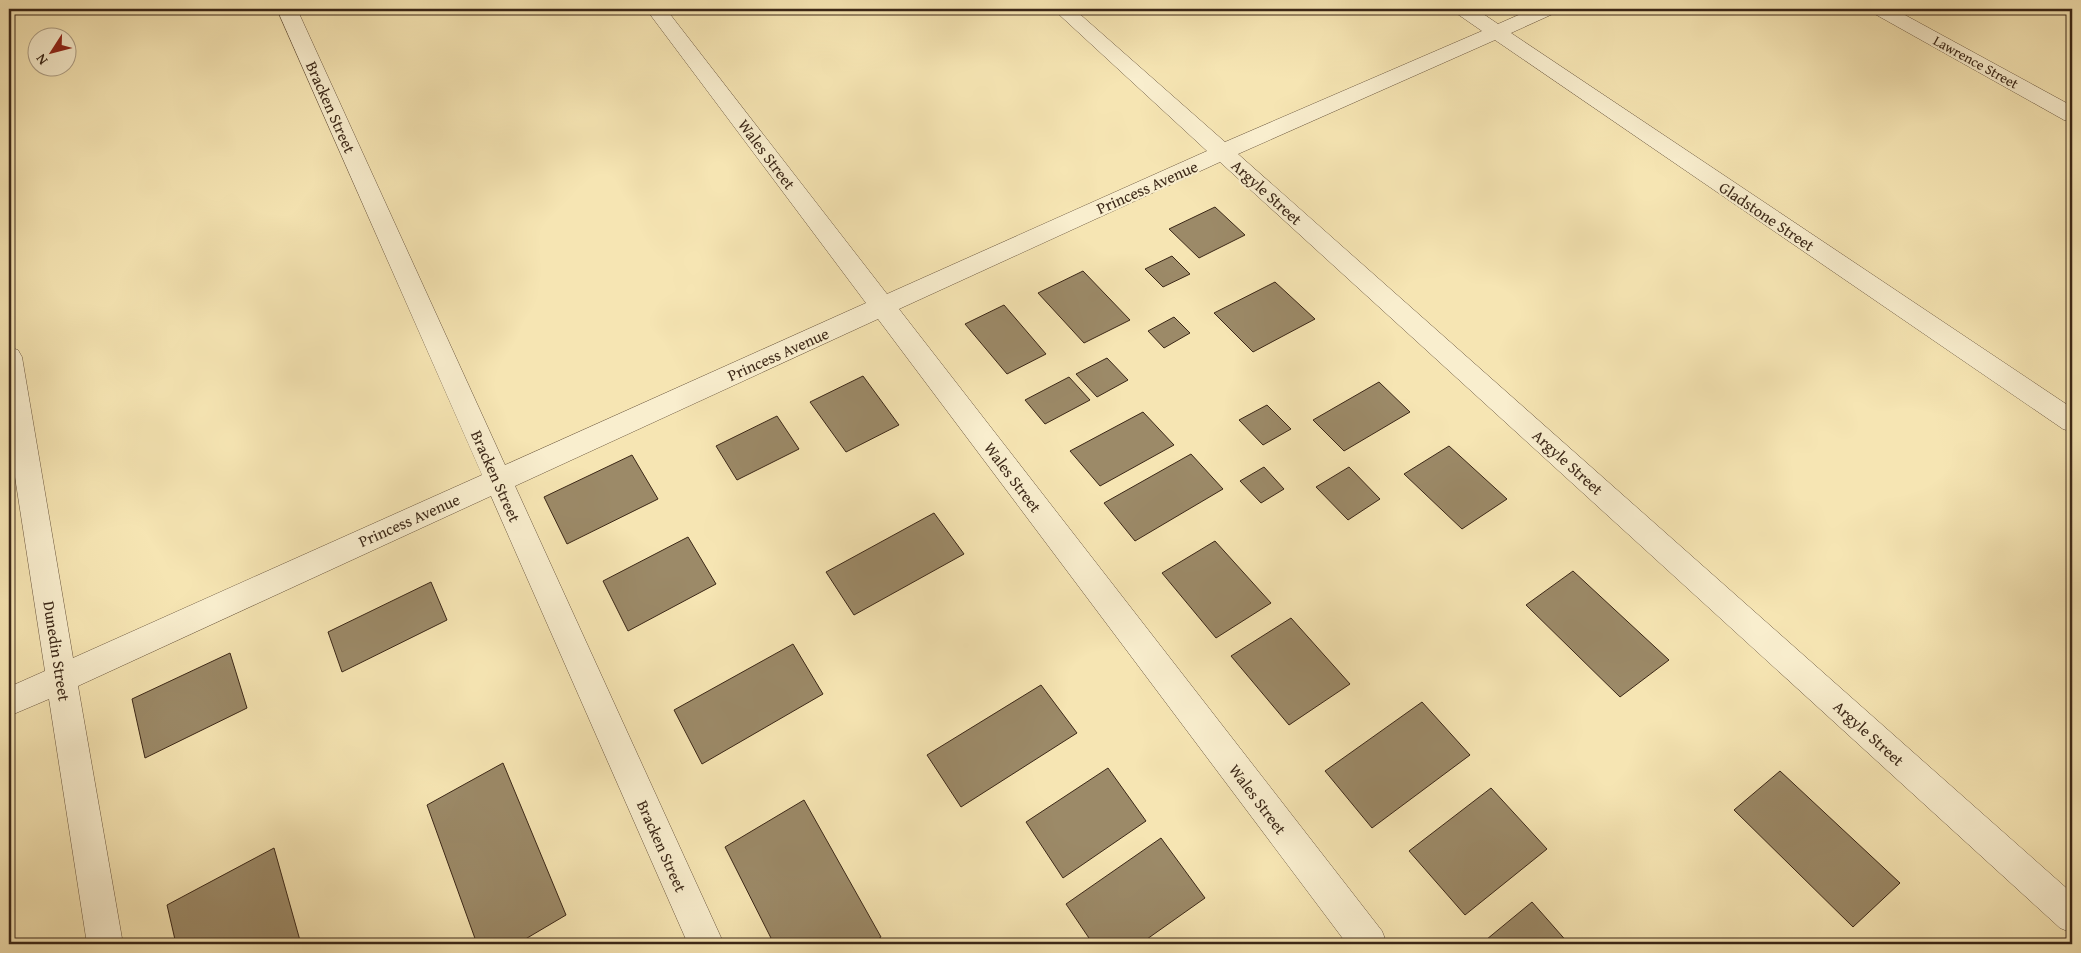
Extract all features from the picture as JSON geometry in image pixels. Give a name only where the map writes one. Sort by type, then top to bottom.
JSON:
[{"type":"street","name":"Bracken Street","points":[[287,9],[706,944]]},
{"type":"street","name":"Wales Street","points":[[656,9],[1370,944]]},
{"type":"street","name":"Argyle Street","points":[[1064,9],[2072,916]]},
{"type":"street","name":"Gladstone Street","points":[[1463,9],[2072,422]]},
{"type":"street","name":"Princess Avenue","points":[[9,702],[1223,152],[1548,9]]},
{"type":"street","name":"Lawrence Street","points":[[1880,9],[2072,115]]},
{"type":"street","name":"Dunedin Street","points":[[9,357],[105,944]]},
{"type":"building","points":[[1215,207],[1245,235],[1199,258],[1169,229]]},
{"type":"building","points":[[1172,256],[1190,274],[1163,287],[1145,269]]},
{"type":"building","points":[[1083,271],[1130,320],[1084,343],[1038,293]]},
{"type":"building","points":[[1275,282],[1315,319],[1253,352],[1214,313]]},
{"type":"building","points":[[1004,305],[1046,354],[1007,374],[965,324]]},
{"type":"building","points":[[1174,317],[1190,333],[1164,348],[1148,331]]},
{"type":"building","points":[[1107,358],[1128,380],[1097,397],[1076,374]]},
{"type":"building","points":[[863,376],[899,425],[846,452],[810,402]]},
{"type":"building","points":[[1069,377],[1090,400],[1045,424],[1025,400]]},
{"type":"building","points":[[1379,382],[1410,412],[1344,451],[1313,420]]},
{"type":"building","points":[[1267,405],[1291,429],[1263,445],[1239,420]]},
{"type":"building","points":[[1143,412],[1174,445],[1100,486],[1070,451]]},
{"type":"building","points":[[777,416],[799,449],[737,480],[716,446]]},
{"type":"building","points":[[1449,446],[1507,499],[1462,529],[1404,474]]},
{"type":"building","points":[[1191,454],[1223,489],[1135,541],[1104,503]]},
{"type":"building","points":[[632,455],[658,499],[567,544],[544,497]]},
{"type":"building","points":[[1264,467],[1284,489],[1261,503],[1240,481]]},
{"type":"building","points":[[1349,467],[1380,499],[1348,520],[1316,487]]},
{"type":"building","points":[[934,513],[964,554],[854,615],[826,572]]},
{"type":"building","points":[[688,537],[716,584],[628,631],[603,581]]},
{"type":"building","points":[[1215,541],[1271,603],[1216,638],[1162,573]]},
{"type":"building","points":[[1573,571],[1669,660],[1620,697],[1526,605]]},
{"type":"building","points":[[431,582],[447,620],[342,672],[328,632]]},
{"type":"building","points":[[1291,618],[1350,684],[1289,725],[1231,656]]},
{"type":"building","points":[[793,644],[823,694],[702,764],[674,710]]},
{"type":"building","points":[[230,653],[247,708],[145,758],[132,699]]},
{"type":"building","points":[[1041,685],[1077,733],[961,807],[927,755]]},
{"type":"building","points":[[1422,702],[1470,755],[1372,828],[1325,771]]},
{"type":"building","points":[[503,763],[566,915],[517,944],[477,944],[427,805]]},
{"type":"building","points":[[1108,768],[1146,821],[1063,878],[1026,822]]},
{"type":"building","points":[[1780,771],[1900,883],[1853,927],[1734,810]]},
{"type":"building","points":[[1491,788],[1547,849],[1465,915],[1409,851]]},
{"type":"building","points":[[804,800],[881,937],[870,944],[774,944],[725,847]]},
{"type":"building","points":[[1161,838],[1205,898],[1140,944],[1093,944],[1066,904]]},
{"type":"building","points":[[274,848],[301,944],[176,944],[167,905]]},
{"type":"building","points":[[1532,902],[1569,944],[1481,944]]}]
